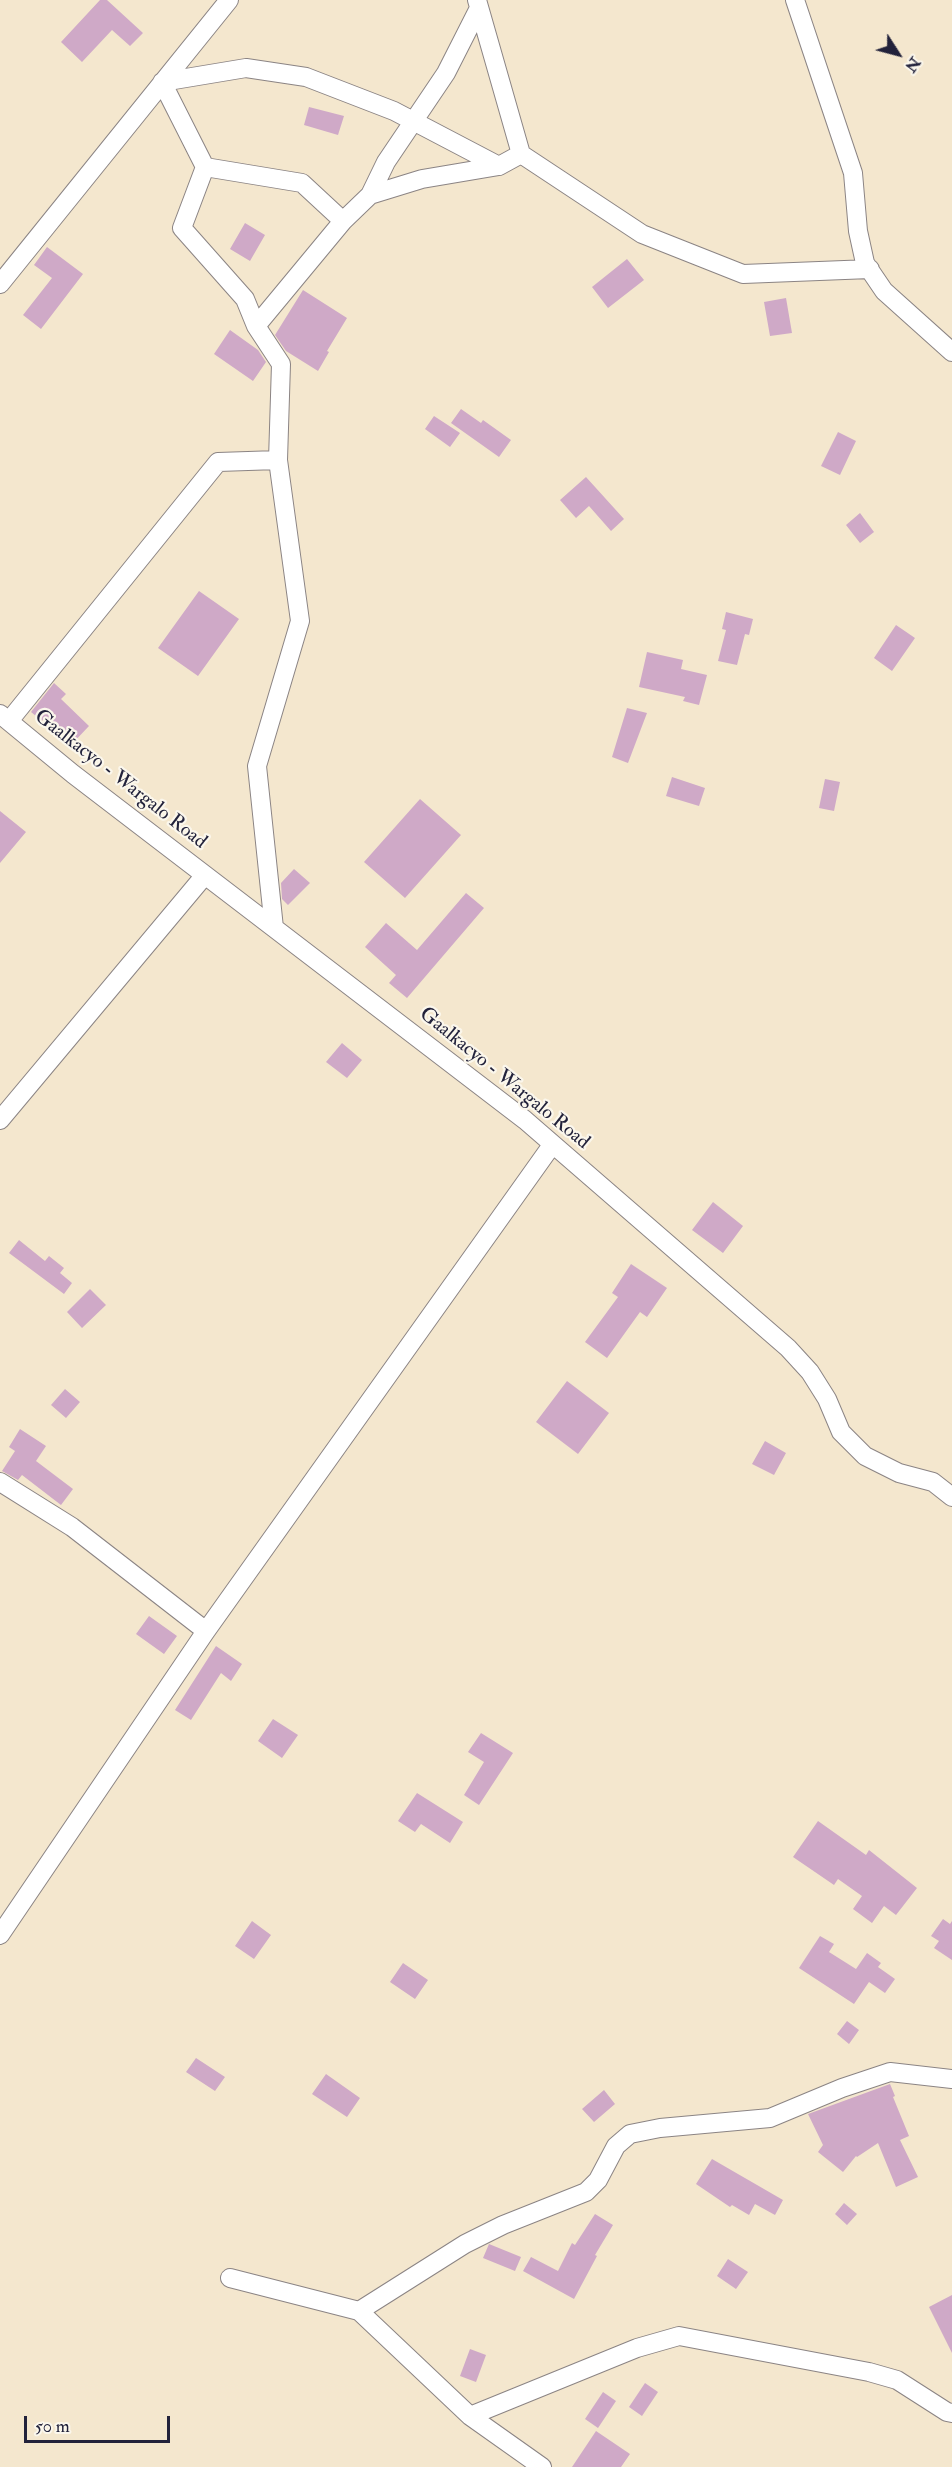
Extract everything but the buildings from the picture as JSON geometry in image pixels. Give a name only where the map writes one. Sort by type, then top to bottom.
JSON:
[{"type":"street","points":[[0,284],[229,0]]},
{"type":"street","points":[[795,0],[853,173],[858,231],[865,263],[884,291],[952,352]]},
{"type":"street","points":[[478,4],[522,154],[642,234],[743,274],[870,269]]},
{"type":"street","points":[[256,326],[343,221],[370,195],[386,162],[446,73],[478,4]]},
{"type":"street","points":[[162,82],[246,68],[306,77],[394,111],[499,166]]},
{"type":"street","points":[[162,82],[205,167],[182,228],[245,299],[256,326],[281,364],[278,460],[300,621],[257,766],[274,928]]},
{"type":"street","points":[[370,195],[422,179],[499,166],[522,154]]},
{"type":"street","points":[[205,167],[302,183],[343,221]]},
{"type":"street","points":[[5,717],[218,462],[278,460]]},
{"type":"street","name":"Gaalkacyo - Wargalo Road","points":[[5,717],[73,774],[525,1120],[789,1348],[810,1372],[827,1399],[841,1432],[866,1456],[899,1473],[933,1482],[952,1497]]},
{"type":"street","points":[[0,1120],[205,875]]},
{"type":"street","points":[[0,1935],[206,1630],[552,1145]]},
{"type":"street","points":[[0,1482],[72,1527],[206,1630]]},
{"type":"street","points":[[359,2311],[465,2244],[502,2225],[586,2192],[598,2180],[616,2146],[630,2134],[660,2128],[770,2118],[890,2072],[952,2079]]},
{"type":"street","points":[[230,2278],[359,2311],[470,2416],[542,2467]]},
{"type":"street","points":[[470,2416],[637,2348],[679,2336],[858,2370],[897,2380],[952,2413]]}]
